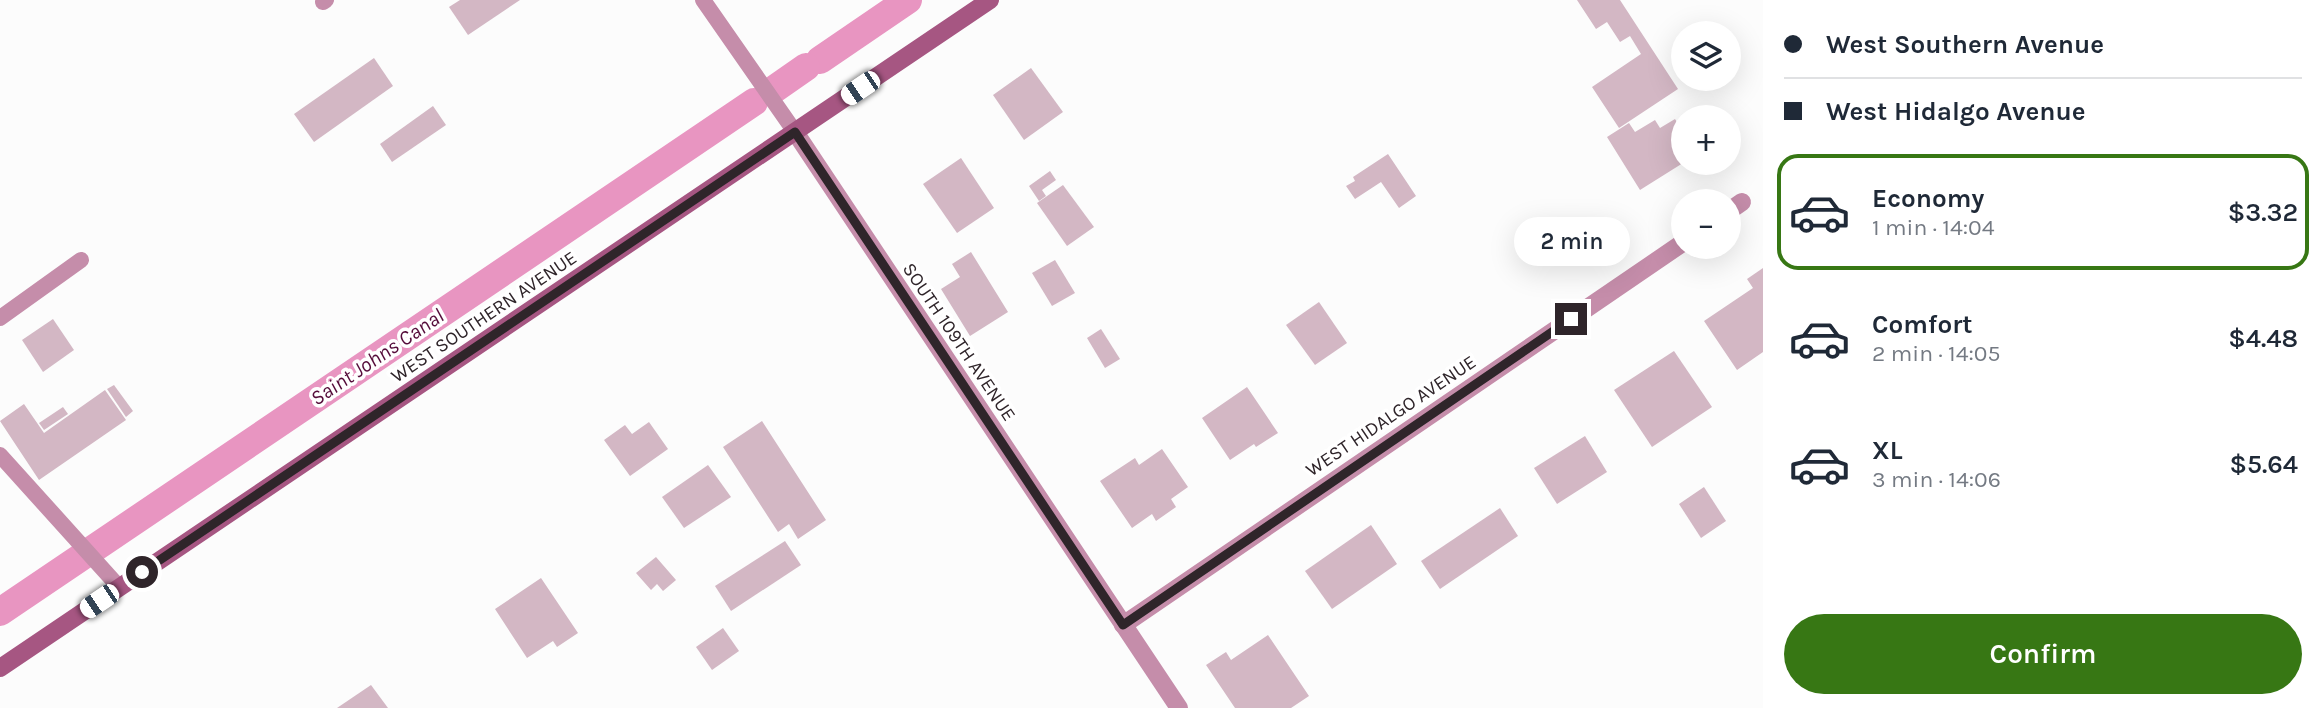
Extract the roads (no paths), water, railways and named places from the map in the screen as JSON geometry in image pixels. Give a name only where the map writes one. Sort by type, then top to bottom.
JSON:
[{"type":"main road","name":"WEST SOUTHERN AVENUE","points":[[0,668],[990,0]]},
{"type":"street","name":"SOUTH 109TH AVENUE","points":[[795,132],[1179,708]]},
{"type":"street","name":"WEST HIDALGO AVENUE","points":[[1123,625],[1671,251]]},
{"type":"lane","name":"SOUTH 109TH AVENUE","points":[[703,0],[795,132]]},
{"type":"lane","points":[[0,318],[81,260]]},
{"type":"lane","points":[[0,455],[119,587]]},
{"type":"waterway","name":"Saint Johns Canal","points":[[820,60],[908,0]]},
{"type":"waterway","name":"Saint Johns Canal","points":[[773,90],[806,67]]},
{"type":"waterway","name":"Saint Johns Canal","points":[[0,612],[754,102]]}]
